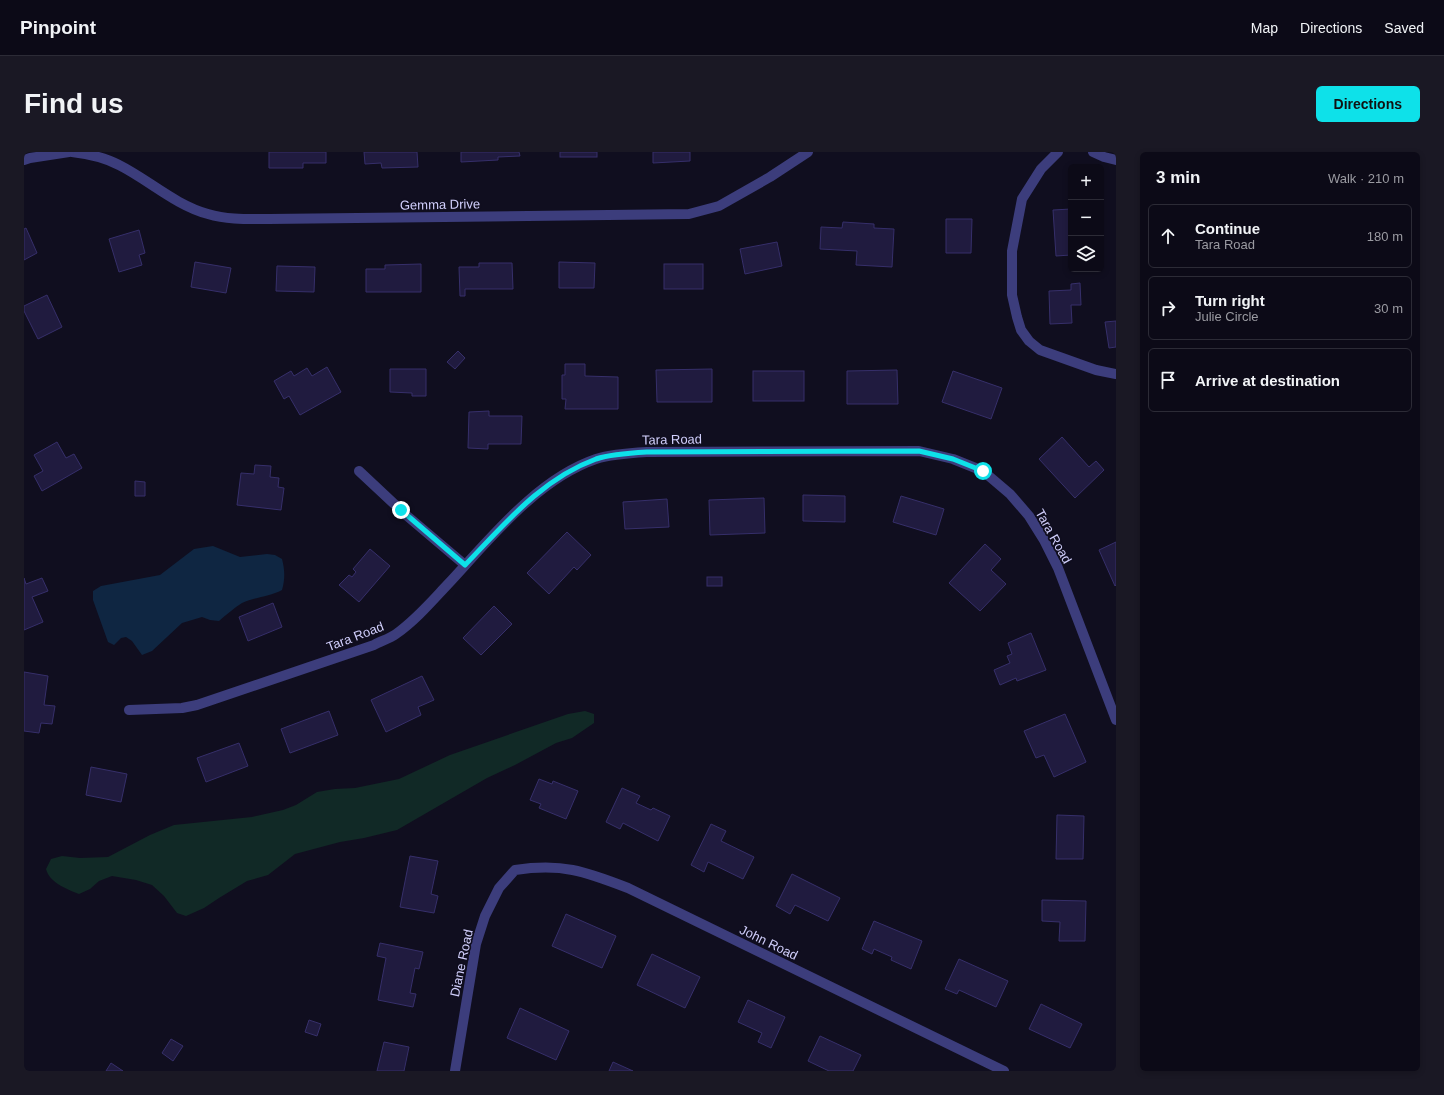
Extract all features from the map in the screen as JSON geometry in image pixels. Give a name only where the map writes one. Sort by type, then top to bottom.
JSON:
[{"type":"street","points":[[24,160],[69,152]]},
{"type":"street","name":"Gemma Drive","points":[[72,152],[95,155],[119,165],[165,194],[207,214],[236,219],[269,219],[689,214],[719,206],[770,177],[808,152]]},
{"type":"street","points":[[1058,152],[1041,170],[1022,199],[1012,250],[1012,295],[1017,318],[1021,330],[1029,342],[1040,350],[1096,370],[1116,374]]},
{"type":"street","points":[[1092,152],[1116,160]]},
{"type":"street","name":"Tara Road","points":[[129,710],[182,708],[197,705],[374,645],[394,635],[417,617],[521,507],[546,486],[572,470],[597,459],[623,454],[648,452],[919,451],[953,459],[983,471],[1010,494],[1029,516],[1044,540],[1058,568],[1116,720]]},
{"type":"street","points":[[359,471],[406,515],[465,565]]},
{"type":"street","name":"John Road","points":[[515,870],[554,866],[573,869],[592,874],[628,888],[1004,1071]]},
{"type":"street","name":"Diane Road","points":[[455,1071],[476,944],[485,916],[499,888],[515,870]]},
{"type":"green space","points":[[585,711],[594,714],[594,723],[572,738],[556,743],[487,778],[397,830],[340,842],[295,854],[268,875],[247,881],[204,908],[186,916],[177,913],[164,896],[152,885],[136,880],[112,876],[99,881],[90,889],[79,894],[54,881],[46,869],[51,859],[62,856],[80,858],[108,857],[150,835],[174,825],[252,817],[283,810],[296,805],[317,792],[355,788],[399,779],[450,755],[568,714]]},
{"type":"water","points":[[213,546],[240,557],[267,554],[275,555],[282,559],[284,567],[284,582],[282,590],[242,603],[219,621],[202,617],[182,623],[152,651],[142,655],[132,641],[126,637],[121,638],[114,645],[108,642],[93,600],[93,591],[101,586],[160,575],[194,549]]},
{"type":"building","points":[[269,152],[326,152],[326,163],[303,163],[303,168],[269,168]]},
{"type":"building","points":[[364,152],[417,152],[418,167],[382,168],[381,163],[365,164]]},
{"type":"building","points":[[461,152],[519,152],[520,156],[498,157],[498,160],[461,162]]},
{"type":"building","points":[[560,152],[597,152],[597,157],[560,157]]},
{"type":"building","points":[[653,152],[690,152],[690,161],[653,163]]},
{"type":"building","points":[[1068,209],[1068,255],[1056,256],[1053,210]]},
{"type":"building","points":[[946,219],[972,219],[971,253],[946,253]]},
{"type":"building","points":[[843,222],[874,224],[874,228],[894,229],[892,267],[856,265],[857,251],[820,249],[821,227],[842,228]]},
{"type":"building","points":[[26,228],[37,253],[24,260],[24,229]]},
{"type":"building","points":[[139,230],[145,253],[139,255],[142,265],[119,272],[109,239]]},
{"type":"building","points":[[777,242],[782,266],[745,274],[740,249]]},
{"type":"building","points":[[195,262],[231,268],[226,293],[191,287]]},
{"type":"building","points":[[559,262],[595,263],[594,288],[559,288]]},
{"type":"building","points":[[479,263],[512,263],[513,289],[465,289],[465,296],[460,296],[459,267],[479,267]]},
{"type":"building","points":[[421,264],[421,292],[366,292],[366,269],[385,269],[385,265]]},
{"type":"building","points":[[664,264],[703,264],[703,289],[664,289]]},
{"type":"building","points":[[277,266],[315,267],[314,292],[276,291]]},
{"type":"building","points":[[1080,283],[1081,305],[1071,305],[1072,323],[1050,324],[1049,291],[1071,290],[1071,284]]},
{"type":"building","points":[[47,295],[62,327],[38,339],[24,311],[24,306]]},
{"type":"building","points":[[1116,321],[1116,347],[1109,348],[1105,322]]},
{"type":"building","points":[[458,351],[465,358],[455,369],[447,362]]},
{"type":"building","points":[[565,364],[585,364],[585,376],[618,377],[618,409],[565,409],[566,399],[562,399],[562,375],[565,375]]},
{"type":"building","points":[[327,367],[341,392],[300,415],[289,396],[284,399],[274,381],[291,371],[294,376],[307,368],[312,376]]},
{"type":"building","points":[[390,369],[426,369],[426,396],[412,396],[412,393],[390,392]]},
{"type":"building","points":[[712,369],[712,402],[657,402],[656,370]]},
{"type":"building","points":[[897,370],[898,404],[847,404],[847,371]]},
{"type":"building","points":[[753,371],[804,371],[804,401],[753,401]]},
{"type":"building","points":[[953,371],[1002,388],[991,419],[942,402]]},
{"type":"building","points":[[489,411],[489,416],[522,416],[521,444],[488,444],[488,449],[468,448],[469,412]]},
{"type":"building","points":[[1062,437],[1089,467],[1096,461],[1104,470],[1075,498],[1039,459]]},
{"type":"building","points":[[57,442],[66,458],[74,454],[82,468],[42,491],[34,476],[43,471],[34,455]]},
{"type":"building","points":[[255,465],[271,466],[270,477],[279,478],[278,487],[284,488],[281,510],[237,505],[241,473],[254,474]]},
{"type":"building","points":[[135,481],[145,482],[145,496],[135,496]]},
{"type":"building","points":[[803,495],[845,496],[845,522],[803,521]]},
{"type":"building","points":[[901,496],[944,509],[936,535],[893,522]]},
{"type":"building","points":[[764,498],[765,533],[710,535],[709,500]]},
{"type":"building","points":[[667,499],[669,527],[625,529],[623,502]]},
{"type":"building","points":[[567,532],[591,555],[577,570],[574,567],[549,594],[527,573]]},
{"type":"building","points":[[1116,542],[1116,585],[1115,586],[1099,550]]},
{"type":"building","points":[[985,544],[1001,559],[991,570],[1006,584],[980,611],[949,583]]},
{"type":"building","points":[[370,549],[390,566],[359,602],[339,585],[349,575],[352,577],[356,572],[353,569]]},
{"type":"building","points":[[707,577],[722,577],[722,586],[707,586]]},
{"type":"building","points":[[24,578],[26,584],[42,578],[48,591],[32,597],[43,622],[24,630]]},
{"type":"building","points":[[273,603],[282,627],[248,641],[239,617]]},
{"type":"building","points":[[494,606],[512,624],[481,655],[463,638]]},
{"type":"building","points":[[1031,633],[1046,670],[1017,681],[1016,678],[1000,685],[994,670],[1010,663],[1007,656],[1012,654],[1008,643]]},
{"type":"building","points":[[24,672],[48,676],[44,705],[55,706],[52,724],[41,723],[39,733],[24,731]]},
{"type":"building","points":[[422,676],[434,700],[418,707],[421,715],[386,732],[371,700]]},
{"type":"building","points":[[329,711],[338,735],[290,753],[281,729]]},
{"type":"building","points":[[1065,714],[1086,762],[1054,777],[1044,755],[1036,758],[1024,731]]},
{"type":"building","points":[[239,743],[248,766],[206,782],[197,758]]},
{"type":"building","points":[[91,767],[127,774],[121,802],[86,795]]},
{"type":"building","points":[[539,779],[552,784],[553,781],[578,791],[566,819],[539,808],[541,804],[530,800]]},
{"type":"building","points":[[622,788],[640,796],[636,803],[651,810],[653,808],[670,816],[658,841],[623,823],[620,829],[606,822]]},
{"type":"building","points":[[1057,815],[1084,816],[1083,859],[1056,859]]},
{"type":"building","points":[[711,824],[726,831],[721,841],[754,857],[743,879],[708,862],[704,872],[691,865]]},
{"type":"building","points":[[410,856],[438,861],[431,894],[438,896],[434,913],[400,907]]},
{"type":"building","points":[[792,874],[840,898],[828,921],[795,905],[790,914],[776,906]]},
{"type":"building","points":[[1042,900],[1086,901],[1085,941],[1059,941],[1060,922],[1042,921]]},
{"type":"building","points":[[566,914],[616,936],[602,968],[552,946]]},
{"type":"building","points":[[874,921],[922,941],[911,969],[891,960],[892,957],[874,949],[872,954],[862,949]]},
{"type":"building","points":[[380,943],[423,952],[419,969],[415,968],[410,993],[416,994],[413,1007],[378,1000],[386,958],[377,956]]},
{"type":"building","points":[[652,954],[700,977],[685,1008],[637,985]]},
{"type":"building","points":[[959,959],[1008,981],[996,1007],[959,990],[957,994],[945,989]]},
{"type":"building","points":[[748,1000],[785,1017],[771,1048],[758,1042],[762,1033],[738,1022]]},
{"type":"building","points":[[1041,1004],[1082,1024],[1070,1048],[1029,1029]]},
{"type":"building","points":[[520,1008],[569,1031],[556,1060],[507,1038]]},
{"type":"building","points":[[309,1020],[321,1024],[317,1036],[305,1032]]},
{"type":"building","points":[[820,1036],[861,1055],[853,1071],[829,1071],[808,1061]]},
{"type":"building","points":[[171,1039],[183,1046],[173,1061],[162,1053]]},
{"type":"building","points":[[384,1042],[409,1047],[404,1071],[377,1071]]},
{"type":"building","points":[[613,1062],[633,1071],[609,1071]]},
{"type":"building","points":[[111,1063],[123,1071],[106,1071]]},
{"type":"route","points":[[401,510],[465,565],[521,507],[546,486],[572,470],[597,459],[623,454],[648,452],[919,451],[953,459],[983,471]]}]
